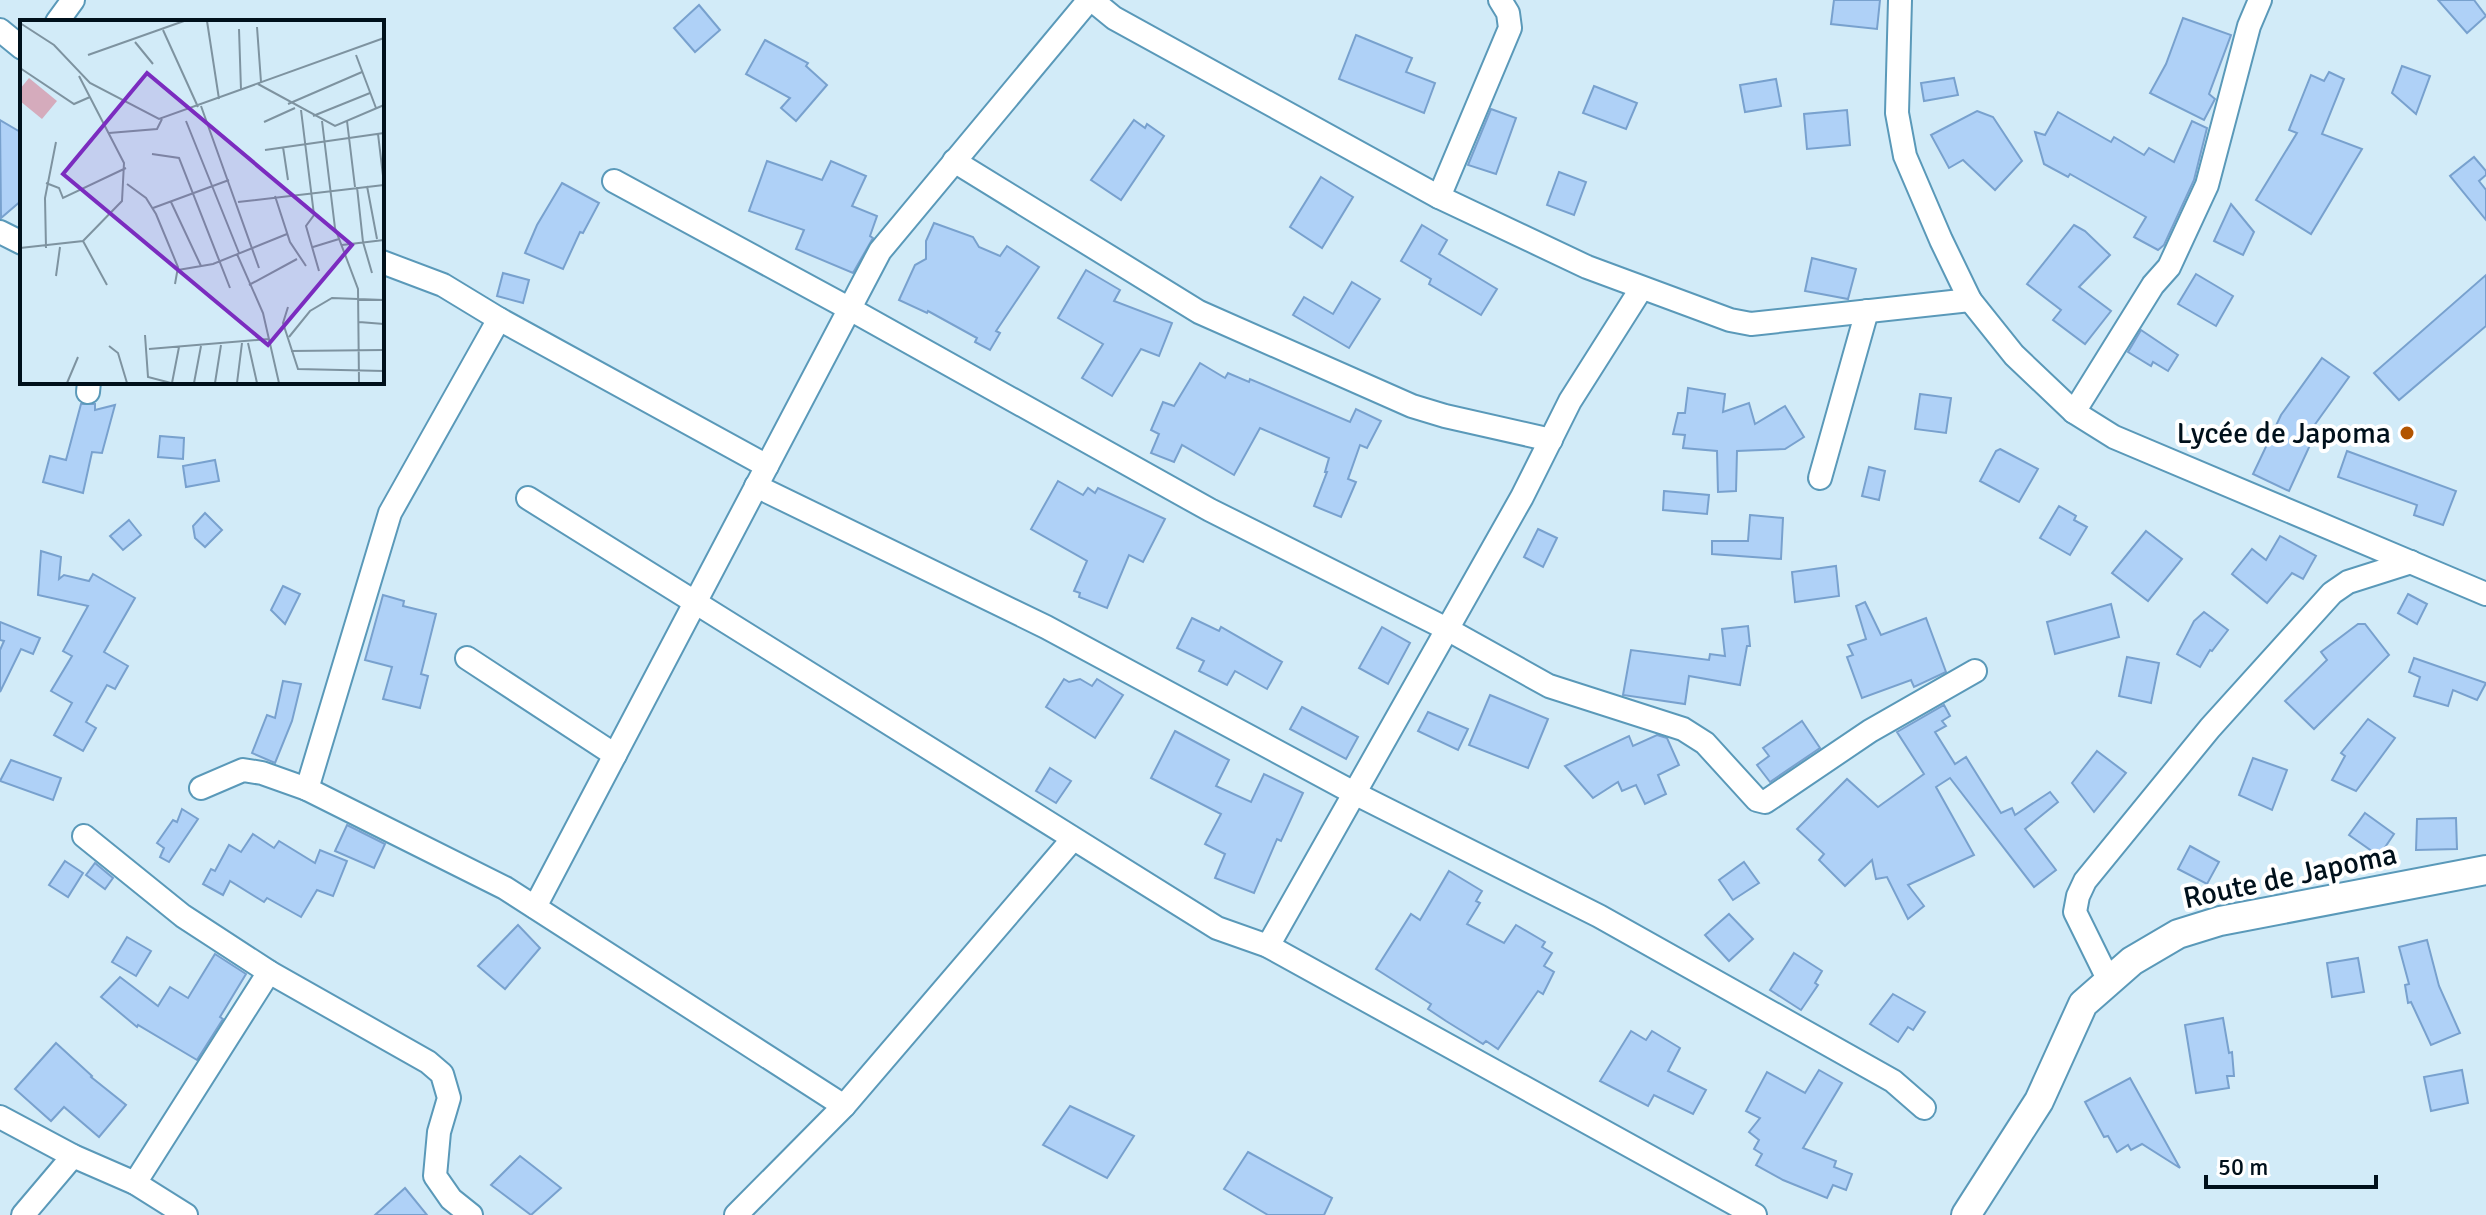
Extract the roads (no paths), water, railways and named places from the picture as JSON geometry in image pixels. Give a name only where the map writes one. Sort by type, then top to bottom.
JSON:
[{"type":"street","points":[[58,20],[73,0]]},
{"type":"street","points":[[535,907],[880,251],[1091,0],[1114,18],[1439,197],[1587,267],[1730,320],[1751,324],[1970,300]]},
{"type":"street","points":[[1439,197],[1510,28],[1508,13],[1500,0]]},
{"type":"street","points":[[1900,0],[1897,113],[1905,156],[1970,300],[2014,355],[2074,412],[2114,437],[2486,594]]},
{"type":"street","points":[[2074,412],[2153,285],[2169,267],[2207,185],[2249,26],[2260,0]]},
{"type":"street","points":[[0,30],[20,46]]},
{"type":"street","points":[[954,161],[1199,312],[1412,406],[1551,440]]},
{"type":"street","points":[[614,181],[1210,510],[1447,629],[1549,686],[1683,729],[1712,749],[1751,795],[1765,802],[1870,731],[1975,671]]},
{"type":"street","points":[[0,232],[20,242]]},
{"type":"street","points":[[384,263],[443,285],[762,476],[1354,793],[1599,916],[1893,1081],[1924,1108]]},
{"type":"street","points":[[1268,946],[1522,497],[1570,401],[1641,289]]},
{"type":"street","points":[[1820,478],[1867,311]]},
{"type":"street","points":[[307,789],[390,513],[499,319]]},
{"type":"street","points":[[528,498],[1217,928],[1268,946],[1755,1215]]},
{"type":"street","points":[[2109,981],[2075,912],[2085,881],[2210,728],[2332,593],[2348,582],[2411,562]]},
{"type":"street","points":[[467,658],[615,755]]},
{"type":"street","points":[[201,788],[243,770],[262,773],[307,789],[464,866],[535,907],[844,1106]]},
{"type":"street","points":[[84,836],[183,916],[269,972],[428,1062],[442,1074],[449,1098],[439,1132],[435,1176],[451,1199],[471,1215]]},
{"type":"street","points":[[736,1215],[844,1106],[1072,840]]},
{"type":"street","name":"Route de Japoma","points":[[1966,1215],[2039,1101],[2083,1004],[2132,961],[2178,934],[2220,921],[2486,870]]},
{"type":"street","points":[[135,1183],[269,972]]},
{"type":"street","points":[[0,1117],[73,1156],[135,1183],[186,1215]]},
{"type":"street","points":[[23,1215],[73,1156]]},
{"type":"place","name":"Lycée de Japoma","points":[[2407,433]]}]
